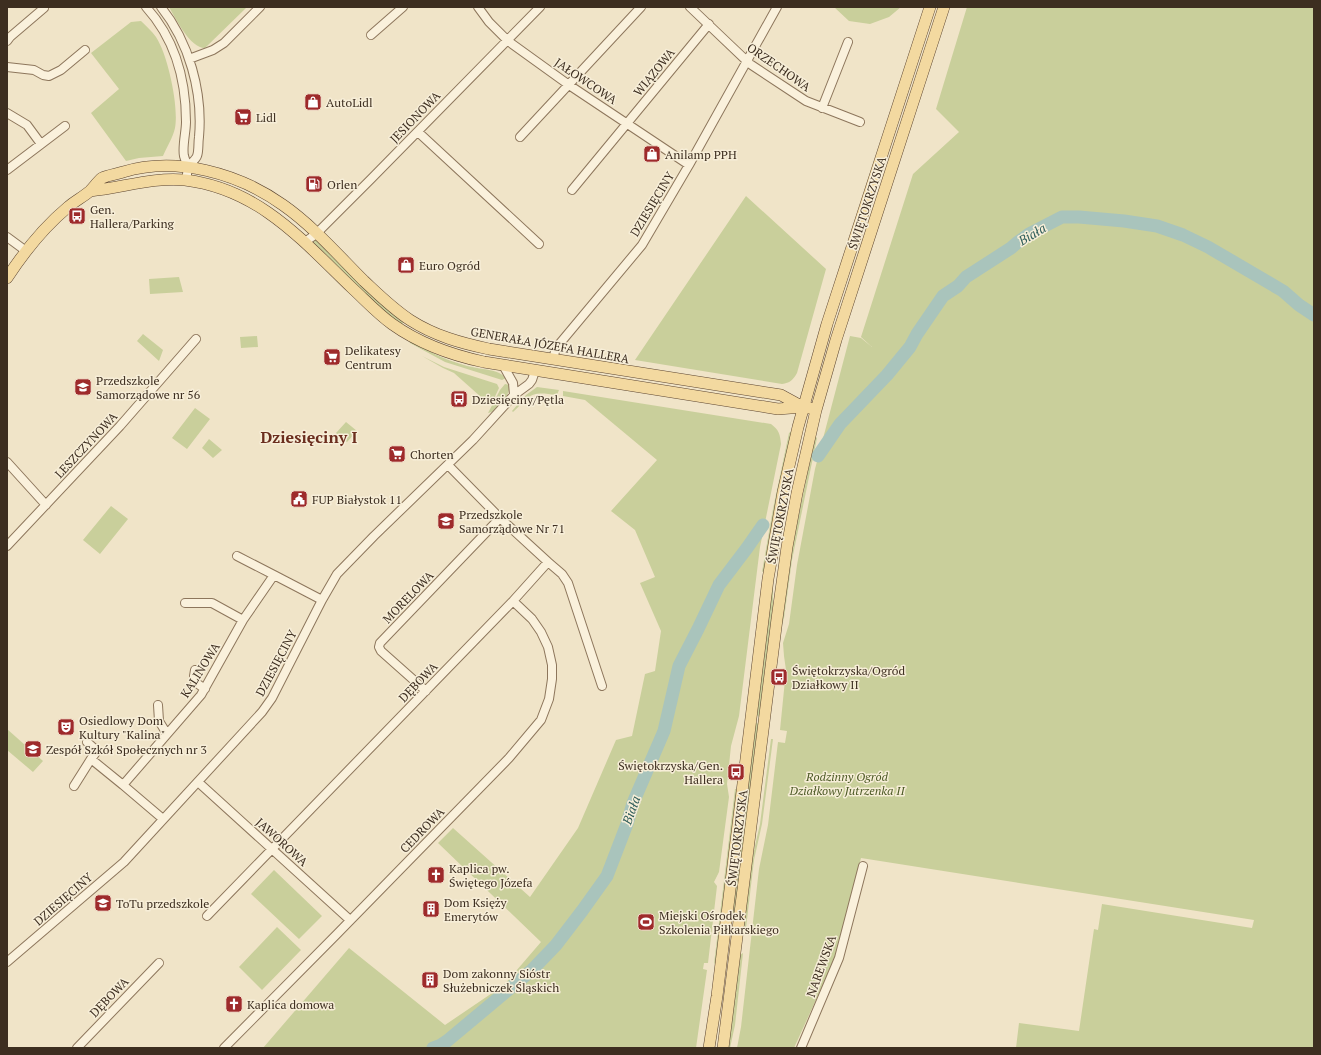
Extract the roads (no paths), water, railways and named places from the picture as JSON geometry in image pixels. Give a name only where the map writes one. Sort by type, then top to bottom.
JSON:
[{"type":"main road","name":"ŚWIĘTOKRZYSKA","points":[[709,1048],[716,1003],[768,579],[778,520],[803,407],[813,370],[843,271],[930,7]]},
{"type":"main road","name":"ŚWIĘTOKRZYSKA","points":[[723,1048],[782,581],[797,493],[816,410],[838,333],[944,7]]},
{"type":"main road","name":"GENERAŁA JÓZEFA HALLERA","points":[[7,278],[26,251],[46,228],[68,207],[90,191],[102,178],[129,170],[165,166],[188,167],[226,176],[256,189],[283,205],[316,234],[386,302],[410,320],[442,337],[467,345],[781,395],[803,407],[816,410]]},
{"type":"main road","points":[[223,189],[226,176]]},
{"type":"main road","name":"GENERAŁA JÓZEFA HALLERA","points":[[90,191],[109,190],[131,184],[156,180],[186,180],[223,189],[250,201],[279,219],[383,317],[403,332],[432,347],[465,358],[778,409],[803,407]]},
{"type":"main road","points":[[403,332],[410,320]]},
{"type":"main road","points":[[672,392],[674,378]]},
{"type":"main road","points":[[768,579],[782,581]]},
{"type":"main road","points":[[724,936],[724,941],[728,945],[734,944],[737,939]]},
{"type":"street","points":[[146,7],[158,22],[174,49],[182,74],[186,107],[184,155],[188,167],[186,180]]},
{"type":"street","points":[[160,7],[181,38],[189,59],[196,88],[199,106],[200,129],[197,156],[188,167]]},
{"type":"street","points":[[189,59],[213,50],[224,43],[260,7]]},
{"type":"street","points":[[371,35],[403,7]]},
{"type":"street","name":"JAŁOWCOWA","points":[[478,7],[489,22],[508,41],[570,85],[690,165]]},
{"type":"street","name":"JESIONOWA","points":[[305,242],[316,234],[418,132],[540,7]]},
{"type":"street","points":[[520,137],[641,7]]},
{"type":"street","name":"ORZECHOWA","points":[[690,7],[746,62],[806,101],[860,122]]},
{"type":"street","name":"DZIESIĘCINY","points":[[553,359],[556,348],[642,245],[690,165],[777,7]]},
{"type":"street","points":[[7,41],[44,8]]},
{"type":"street","name":"WIĄZOWA","points":[[572,190],[709,24]]},
{"type":"street","name":"ORZECHOWA","points":[[822,108],[848,42]]},
{"type":"street","points":[[7,67],[30,70],[49,76],[60,71],[85,50]]},
{"type":"street","points":[[184,89],[196,88]]},
{"type":"street","points":[[7,113],[27,125],[41,144]]},
{"type":"street","points":[[7,170],[65,126]]},
{"type":"street","points":[[418,132],[539,244]]},
{"type":"street","points":[[7,237],[26,251]]},
{"type":"street","name":"LESZCZYNOWA","points":[[7,546],[120,426],[196,339]]},
{"type":"street","points":[[503,365],[513,383],[514,395]]},
{"type":"street","name":"DZIESIĘCINY","points":[[7,962],[124,862],[269,703],[332,581],[342,569],[479,434],[514,395],[529,384],[535,370]]},
{"type":"street","points":[[7,462],[46,505]]},
{"type":"street","points":[[448,465],[500,518],[562,574],[568,583],[602,686]]},
{"type":"street","name":"MORELOWA","points":[[426,691],[381,651],[379,647],[380,643],[500,518]]},
{"type":"street","points":[[237,556],[322,600]]},
{"type":"street","name":"DĘBOWA","points":[[207,916],[273,850],[513,601],[548,562]]},
{"type":"street","name":"KALINOWA","points":[[123,785],[194,704],[205,688],[243,620],[274,575]]},
{"type":"street","name":"CEDROWA","points":[[224,1048],[509,758],[541,720],[549,699],[552,679],[552,665],[548,647],[541,632],[532,619],[513,601]]},
{"type":"street","points":[[185,603],[212,603],[243,620]]},
{"type":"street","points":[[195,670],[195,682],[205,688]]},
{"type":"street","points":[[158,705],[159,721],[167,734]]},
{"type":"street","points":[[74,786],[97,752],[87,742]]},
{"type":"street","points":[[91,759],[163,819]]},
{"type":"street","name":"JAWOROWA","points":[[198,782],[350,920]]},
{"type":"street","name":"NAREWSKA","points":[[801,1048],[839,958],[863,866]]},
{"type":"street","name":"DĘBOWA","points":[[77,1048],[159,963]]},
{"type":"waterway","name":"Biała","points":[[818,456],[840,424],[887,375],[910,347],[943,296],[958,286],[966,277],[1011,248],[1029,234],[1062,217],[1124,221],[1157,226],[1183,235],[1208,247],[1283,291],[1299,305],[1314,315]]},
{"type":"waterway","name":"Biała","points":[[433,1048],[447,1041],[532,970],[556,945],[607,876],[627,824],[633,803],[664,731],[679,666],[719,585],[763,525]]},
{"type":"place","name":"AutoLidl","points":[[313,102]]},
{"type":"place","name":"Lidl","points":[[243,117]]},
{"type":"place","name":"Anilamp PPH","points":[[652,154]]},
{"type":"place","name":"Orlen","points":[[314,184]]},
{"type":"place","name":"Gen. Hallera/Parking","points":[[77,216]]},
{"type":"place","name":"Euro Ogród","points":[[406,265]]},
{"type":"place","name":"Delikatesy Centrum","points":[[332,357]]},
{"type":"place","name":"Przedszkole Samorządowe nr 56","points":[[83,387]]},
{"type":"place","name":"Dziesięciny/Pętla","points":[[459,399]]},
{"type":"place","name":"Chorten","points":[[397,454]]},
{"type":"place","name":"FUP Białystok 11","points":[[299,499]]},
{"type":"place","name":"Przedszkole Samorządowe Nr 71","points":[[446,521]]},
{"type":"place","name":"Świętokrzyska/Ogród Działkowy II","points":[[779,677]]},
{"type":"place","name":"Osiedlowy Dom Kultury \"Kalina\"","points":[[66,727]]},
{"type":"place","name":"Zespół Szkół Społecznych nr 3","points":[[33,749]]},
{"type":"place","name":"Świętokrzyska/Gen. Hallera","points":[[736,772]]},
{"type":"place","name":"Kaplica pw. Świętego Józefa","points":[[436,875]]},
{"type":"place","name":"ToTu przedszkole","points":[[103,903]]},
{"type":"place","name":"Dom Księży Emerytów","points":[[431,909]]},
{"type":"place","name":"Miejski Ośrodek Szkolenia Piłkarskiego","points":[[646,922]]},
{"type":"place","name":"Dom zakonny Sióstr Służebniczek Śląskich","points":[[430,980]]},
{"type":"place","name":"Kaplica domowa","points":[[234,1004]]},
{"type":"district","name":"Dziesięciny I","points":[[309,437]]},
{"type":"park label","name":"Rodzinny Ogród Działkowy Jutrzenka II","points":[[847,783]]}]
